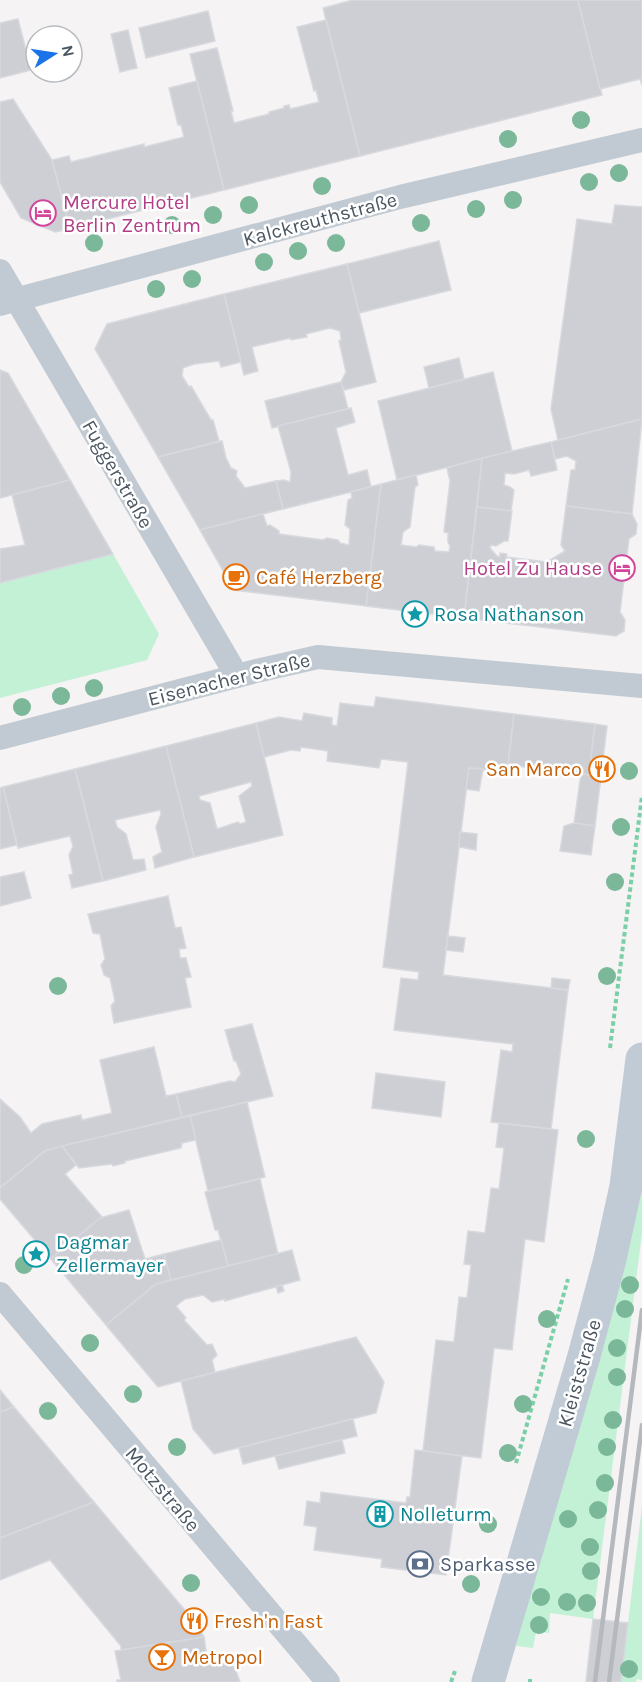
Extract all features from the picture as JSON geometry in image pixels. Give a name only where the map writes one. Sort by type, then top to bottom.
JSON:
[{"type":"main road","name":"Kleiststraße","points":[[487,1682],[584,1356],[610,1260],[626,1186],[642,1059]]},
{"type":"street","name":"Kalckreuthstraße","points":[[8,302],[400,197],[642,140]]},
{"type":"street","name":"Fuggerstraße","points":[[0,272],[8,302],[237,676]]},
{"type":"street","name":"Eisenacher Straße","points":[[0,738],[318,657],[642,686]]},
{"type":"street","name":"Motzstraße","points":[[0,1294],[328,1682]]},
{"type":"path","points":[[609,1059],[642,796]]},
{"type":"path","points":[[523,1439],[571,1272]]},
{"type":"green space","points":[[113,554],[159,634],[147,660],[0,698],[0,583]]},
{"type":"green space","points":[[642,1171],[642,1233],[593,1619],[550,1613],[549,1633],[536,1632],[533,1648],[516,1646]]},
{"type":"green space","points":[[642,1506],[642,1680],[621,1682]]},
{"type":"building","points":[[353,0],[578,0],[602,95],[360,156],[323,8]]},
{"type":"building","points":[[578,0],[642,0],[642,85],[640,79],[600,89]]},
{"type":"building","points":[[208,11],[215,41],[146,58],[139,28]]},
{"type":"building","points":[[18,19],[24,43],[24,72],[0,78],[0,23]]},
{"type":"building","points":[[326,20],[360,156],[224,190],[190,54],[217,48],[234,123],[269,114],[284,106],[289,105],[290,109],[319,102],[297,27]]},
{"type":"building","points":[[128,30],[137,68],[120,72],[111,34]]},
{"type":"building","points":[[197,81],[224,190],[107,219],[107,223],[77,230],[76,227],[70,229],[52,160],[69,156],[71,162],[144,144],[144,147],[184,137],[181,125],[178,125],[169,88]]},
{"type":"building","points":[[13,99],[52,160],[70,229],[55,232],[21,218],[0,182],[0,102]]},
{"type":"building","points":[[615,205],[642,207],[642,419],[558,440],[551,409],[577,219],[612,224]]},
{"type":"building","points":[[439,241],[451,290],[359,313],[347,264]]},
{"type":"building","points":[[347,264],[376,382],[344,390],[341,382],[346,372],[339,341],[341,340],[340,331],[330,328],[306,334],[307,337],[291,340],[290,338],[252,347],[258,371],[244,375],[224,294]]},
{"type":"building","points":[[224,294],[241,362],[221,367],[219,361],[194,364],[183,368],[182,376],[213,420],[219,441],[158,457],[95,349],[107,324]]},
{"type":"building","points":[[459,358],[464,379],[429,388],[424,367]]},
{"type":"building","points":[[0,370],[8,373],[70,480],[0,498]]},
{"type":"building","points":[[493,372],[512,451],[397,480],[378,401]]},
{"type":"building","points":[[341,382],[348,409],[272,428],[265,401]]},
{"type":"building","points":[[351,408],[355,422],[336,428],[348,475],[367,470],[371,487],[283,509],[276,481],[290,482],[291,472],[278,426]]},
{"type":"building","points":[[642,419],[632,514],[566,506],[571,470],[575,470],[576,461],[567,456],[555,459],[551,442]]},
{"type":"building","points":[[222,441],[226,458],[231,468],[237,471],[236,476],[245,488],[276,481],[283,509],[200,530],[158,457]]},
{"type":"building","points":[[551,442],[557,470],[531,476],[529,470],[514,474],[505,473],[504,485],[514,490],[511,511],[477,507],[482,458]]},
{"type":"building","points":[[482,458],[464,618],[366,606],[381,484],[416,475],[418,485],[415,487],[410,527],[403,532],[401,545],[434,547],[435,551],[449,552],[448,533],[444,532],[450,481],[447,468]]},
{"type":"building","points":[[70,480],[113,554],[0,583],[0,549],[25,545],[12,495]]},
{"type":"building","points":[[381,484],[366,606],[234,590],[200,530],[263,514],[267,526],[270,525],[279,531],[279,534],[323,540],[327,538],[349,545],[350,529],[345,525],[348,500],[352,498],[351,492]]},
{"type":"building","points":[[566,506],[632,514],[637,524],[636,534],[629,539],[620,612],[625,620],[624,631],[616,636],[464,618],[477,507],[512,511],[508,541],[496,546],[491,545],[490,548],[497,556],[500,557],[500,553],[507,554],[506,557],[547,562],[565,551],[561,545]]},
{"type":"building","points":[[376,697],[514,714],[507,773],[469,768],[443,975],[568,990],[551,1129],[491,1122],[501,1050],[512,1052],[513,1044],[394,1030],[401,978],[418,980],[419,972],[383,967],[408,762],[381,759],[379,768],[327,761],[328,751],[301,747],[300,751],[291,750],[264,757],[256,723],[279,717],[302,721],[304,713],[332,718],[332,725],[337,726],[340,703],[374,707]]},
{"type":"building","points":[[514,714],[595,724],[589,775],[508,765]]},
{"type":"building","points":[[256,723],[283,835],[194,857],[166,746]],"holes":[[[251,782],[252,786],[239,796],[246,822],[240,824],[238,822],[217,829],[210,803],[200,800],[199,796]]]},
{"type":"building","points":[[595,724],[607,726],[595,826],[574,823],[581,774],[589,775]]},
{"type":"building","points":[[166,746],[194,857],[155,868],[153,857],[162,852],[156,827],[161,814],[160,810],[115,820],[117,827],[126,834],[133,860],[144,859],[146,870],[103,881],[75,769]]},
{"type":"building","points":[[469,768],[483,769],[479,791],[466,789]]},
{"type":"building","points":[[75,769],[103,881],[72,888],[69,875],[73,874],[69,855],[73,846],[70,836],[18,848],[3,787]]},
{"type":"building","points":[[3,787],[17,845],[0,849],[0,788]]},
{"type":"building","points":[[574,823],[595,826],[591,855],[560,851],[564,826]]},
{"type":"building","points":[[460,832],[477,834],[476,850],[459,847]]},
{"type":"building","points":[[24,872],[31,898],[0,906],[0,877]]},
{"type":"building","points":[[168,896],[175,928],[181,927],[186,948],[179,949],[180,958],[186,958],[191,977],[185,978],[191,1007],[114,1023],[111,1006],[115,1001],[110,978],[104,975],[101,965],[105,959],[100,934],[93,933],[88,914]]},
{"type":"building","points":[[448,936],[465,938],[463,952],[446,950]]},
{"type":"building","points":[[552,978],[570,980],[568,990],[551,988]]},
{"type":"building","points":[[252,1024],[273,1096],[182,1117],[176,1094],[230,1081],[235,1082],[241,1074],[234,1061],[225,1030]]},
{"type":"building","points":[[154,1047],[166,1096],[176,1094],[182,1117],[45,1151],[0,1188],[0,1099],[20,1117],[31,1133],[42,1124],[81,1115],[82,1120],[112,1113],[100,1060]]},
{"type":"building","points":[[376,1073],[445,1082],[441,1117],[372,1108]]},
{"type":"building","points":[[247,1102],[265,1177],[208,1191],[190,1116]]},
{"type":"building","points":[[190,1116],[196,1140],[182,1143],[181,1148],[113,1166],[112,1164],[79,1168],[62,1146]]},
{"type":"building","points":[[499,1123],[558,1130],[544,1242],[525,1239],[512,1350],[494,1348],[481,1458],[423,1451],[436,1340],[454,1342],[459,1297],[467,1298],[471,1265],[464,1264],[468,1231],[485,1233],[491,1188],[499,1189],[504,1148],[496,1147]]},
{"type":"building","points":[[62,1146],[76,1165],[65,1174],[102,1217],[51,1259],[0,1199],[0,1188],[45,1151]]},
{"type":"building","points":[[260,1179],[278,1254],[228,1266],[205,1192]]},
{"type":"building","points":[[129,1210],[145,1259],[164,1254],[171,1280],[156,1284],[106,1325],[51,1259],[100,1218]]},
{"type":"building","points":[[221,1240],[228,1266],[171,1280],[164,1254]]},
{"type":"building","points":[[292,1250],[300,1280],[225,1301],[225,1299],[212,1302],[203,1295],[185,1299],[176,1306],[186,1318],[184,1320],[207,1345],[212,1344],[217,1355],[212,1360],[215,1372],[158,1387],[106,1325],[156,1284]]},
{"type":"building","points":[[282,1285],[284,1291],[278,1293],[276,1286]]},
{"type":"building","points":[[356,1337],[384,1382],[376,1413],[214,1454],[193,1429],[181,1381]]},
{"type":"building","points":[[0,1390],[14,1407],[0,1412]]},
{"type":"building","points":[[14,1407],[94,1502],[0,1538],[0,1412]]},
{"type":"building","points":[[353,1419],[357,1436],[243,1464],[239,1448]]},
{"type":"building","points":[[342,1440],[345,1453],[279,1469],[275,1456]]},
{"type":"building","name":"Nolleturm","points":[[415,1450],[462,1456],[446,1575],[381,1567],[382,1559],[314,1550],[317,1527],[304,1525],[307,1501],[320,1503],[321,1492],[406,1503],[407,1497],[410,1497]]},
{"type":"building","points":[[94,1502],[194,1621],[204,1637],[121,1650],[121,1646],[50,1560],[0,1580],[0,1538]]},
{"type":"building","points":[[593,1619],[628,1623],[621,1682],[586,1682]]},
{"type":"building","name":"Metropol","points":[[204,1637],[208,1665],[225,1662],[230,1664],[235,1668],[240,1682],[117,1682],[121,1680],[115,1651]]},
{"type":"railway","points":[[595,1682],[642,1310]]},
{"type":"railway","points":[[609,1682],[642,1425]]},
{"type":"place","name":"Mercure Hotel Berlin Zentrum","points":[[43,213]]},
{"type":"place","name":"Hotel Zu Hause","points":[[622,568]]},
{"type":"place","name":"Café Herzberg","points":[[236,577]]},
{"type":"place","name":"Rosa Nathanson","points":[[415,614]]},
{"type":"place","name":"San Marco","points":[[602,769]]},
{"type":"place","name":"Dagmar Zellermayer","points":[[36,1254]]},
{"type":"place","name":"Nolleturm","points":[[380,1514]]},
{"type":"place","name":"Sparkasse","points":[[420,1564]]},
{"type":"place","name":"Fresh'n Fast","points":[[194,1621]]},
{"type":"place","name":"Metropol","points":[[162,1657]]}]
